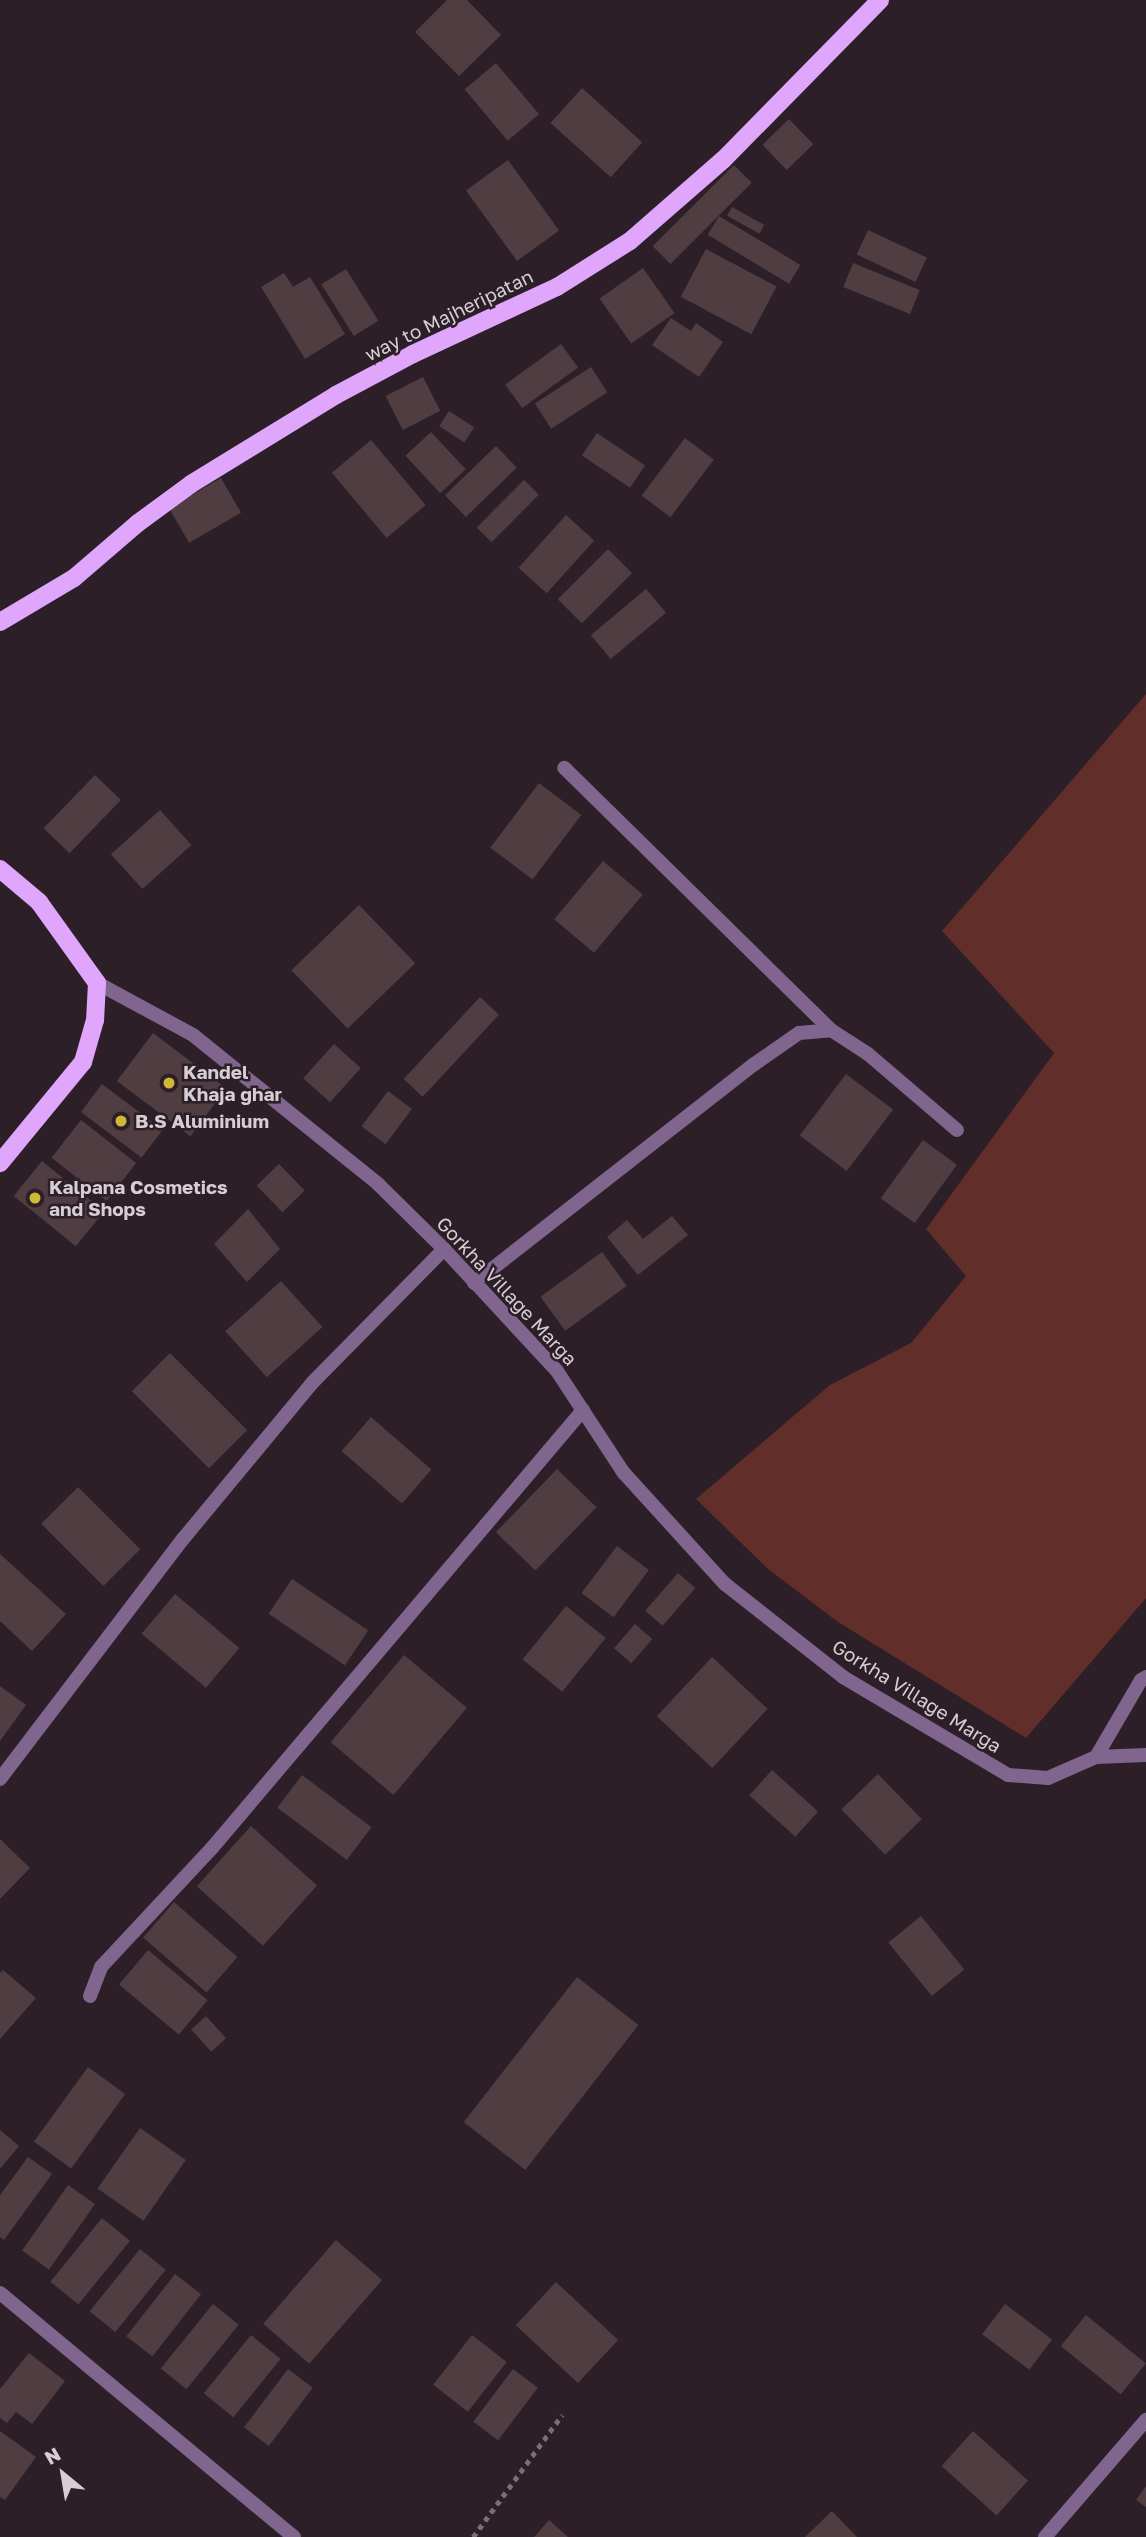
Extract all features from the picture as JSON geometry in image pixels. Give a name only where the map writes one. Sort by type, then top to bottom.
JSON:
[{"type":"main road","name":"way to Majheripatan","points":[[0,622],[74,578],[138,523],[191,484],[336,395],[413,354],[557,287],[630,241],[723,160],[880,0]]},
{"type":"main road","points":[[0,869],[39,902],[97,983],[96,1020],[83,1062],[0,1163]]},
{"type":"street","points":[[564,768],[831,1030],[868,1054],[957,1130]]},
{"type":"street","name":"Gorkha Village Marga","points":[[97,983],[192,1035],[378,1184],[444,1249],[557,1371],[623,1472],[726,1584],[843,1676],[1008,1775],[1048,1778],[1096,1757],[1146,1755]]},
{"type":"street","points":[[474,1283],[752,1065],[799,1033],[831,1030]]},
{"type":"street","points":[[0,1779],[183,1539],[304,1394],[444,1249]]},
{"type":"street","points":[[90,1996],[101,1967],[212,1848],[583,1410]]},
{"type":"street","points":[[1096,1757],[1141,1680],[1146,1677]]},
{"type":"street","points":[[0,2293],[295,2537]]},
{"type":"street","points":[[1045,2537],[1146,2420]]},
{"type":"path","points":[[473,2537],[562,2415]]},
{"type":"shaded area","points":[[1146,694],[1146,1598],[1026,1738],[838,1622],[768,1569],[696,1499],[830,1385],[911,1343],[966,1276],[926,1229],[1054,1053],[942,931]]},
{"type":"building","points":[[447,0],[467,0],[501,35],[459,76],[415,32]]},
{"type":"building","points":[[496,63],[539,114],[508,141],[465,89]]},
{"type":"building","points":[[582,88],[642,142],[611,177],[551,123]]},
{"type":"building","points":[[789,119],[813,144],[787,170],[762,145]]},
{"type":"building","points":[[508,160],[559,230],[517,261],[466,191]]},
{"type":"building","points":[[734,165],[752,183],[670,264],[653,246]]},
{"type":"building","points":[[732,207],[764,225],[760,234],[727,216]]},
{"type":"building","points":[[719,216],[800,265],[789,284],[708,235]]},
{"type":"building","points":[[868,230],[927,257],[915,282],[857,254]]},
{"type":"building","points":[[706,249],[777,287],[751,334],[681,297]]},
{"type":"building","points":[[853,263],[920,290],[910,314],[843,287]]},
{"type":"building","points":[[643,268],[675,313],[631,343],[600,298]]},
{"type":"building","points":[[346,269],[378,321],[354,336],[321,284]]},
{"type":"building","points":[[284,273],[293,287],[310,277],[345,334],[305,359],[261,287]]},
{"type":"building","points":[[671,318],[691,331],[696,323],[723,342],[699,377],[652,345]]},
{"type":"building","points":[[561,344],[578,367],[522,408],[505,385]]},
{"type":"building","points":[[591,367],[607,392],[551,429],[535,403]]},
{"type":"building","points":[[423,377],[440,411],[403,430],[386,396]]},
{"type":"building","points":[[449,411],[474,427],[464,442],[439,426]]},
{"type":"building","points":[[431,432],[466,469],[440,493],[405,456]]},
{"type":"building","points":[[597,433],[645,465],[630,488],[582,455]]},
{"type":"building","points":[[685,438],[714,460],[670,517],[642,496]]},
{"type":"building","points":[[371,440],[426,505],[387,538],[332,473]]},
{"type":"building","points":[[496,446],[517,468],[466,517],[445,495]]},
{"type":"building","points":[[221,478],[241,513],[189,543],[169,508]]},
{"type":"building","points":[[524,480],[539,495],[491,542],[477,527]]},
{"type":"building","points":[[566,515],[594,540],[547,593],[518,568]]},
{"type":"building","points":[[608,549],[632,573],[582,623],[558,599]]},
{"type":"building","points":[[646,589],[666,613],[611,659],[591,635]]},
{"type":"building","points":[[95,775],[121,800],[69,853],[44,828]]},
{"type":"building","points":[[539,783],[581,815],[533,880],[490,848]]},
{"type":"building","points":[[160,810],[191,845],[142,889],[111,854]]},
{"type":"building","points":[[603,861],[643,894],[594,953],[554,919]]},
{"type":"building","points":[[359,905],[415,963],[348,1029],[291,970]]},
{"type":"building","points":[[480,997],[499,1015],[423,1097],[404,1079]]},
{"type":"building","name":"Kandel Khaja ghar","points":[[153,1033],[226,1088],[190,1136],[117,1081]]},
{"type":"building","points":[[334,1044],[361,1068],[330,1102],[303,1078]]},
{"type":"building","points":[[846,1074],[893,1110],[847,1171],[800,1135]]},
{"type":"building","name":"B.S Aluminium","points":[[102,1084],[163,1130],[142,1158],[81,1112]]},
{"type":"building","points":[[388,1091],[412,1109],[385,1144],[362,1126]]},
{"type":"building","points":[[81,1120],[136,1163],[107,1201],[51,1158]]},
{"type":"building","points":[[923,1140],[957,1165],[915,1223],[881,1198]]},
{"type":"building","points":[[42,1161],[104,1211],[76,1246],[14,1196]]},
{"type":"building","points":[[279,1164],[305,1191],[282,1212],[257,1186]]},
{"type":"building","points":[[248,1209],[280,1249],[247,1282],[214,1244]]},
{"type":"building","points":[[672,1216],[688,1235],[638,1275],[607,1237],[627,1220],[643,1239]]},
{"type":"building","points":[[602,1252],[627,1286],[565,1331],[541,1297]]},
{"type":"building","points":[[281,1281],[322,1327],[267,1377],[225,1331]]},
{"type":"building","points":[[170,1353],[247,1430],[209,1468],[132,1391]]},
{"type":"building","points":[[371,1417],[431,1469],[402,1503],[341,1451]]},
{"type":"building","points":[[557,1469],[597,1507],[535,1571],[496,1532]]},
{"type":"building","points":[[78,1487],[140,1549],[103,1586],[41,1524]]},
{"type":"building","points":[[617,1546],[649,1570],[613,1617],[581,1593]]},
{"type":"building","points":[[0,1554],[66,1614],[32,1651],[0,1621]]},
{"type":"building","points":[[678,1573],[695,1588],[663,1626],[645,1611]]},
{"type":"building","points":[[292,1579],[368,1630],[345,1665],[269,1614]]},
{"type":"building","points":[[175,1594],[239,1648],[206,1688],[142,1634]]},
{"type":"building","points":[[566,1606],[606,1638],[562,1692],[523,1660]]},
{"type":"building","points":[[635,1624],[652,1639],[631,1663],[614,1648]]},
{"type":"building","points":[[404,1655],[467,1708],[394,1795],[331,1742]]},
{"type":"building","points":[[712,1657],[768,1709],[712,1768],[657,1716]]},
{"type":"building","points":[[0,1686],[26,1705],[0,1741]]},
{"type":"building","points":[[772,1770],[818,1811],[795,1837],[749,1795]]},
{"type":"building","points":[[878,1774],[922,1819],[885,1855],[841,1809]]},
{"type":"building","points":[[302,1775],[371,1827],[347,1860],[277,1808]]},
{"type":"building","points":[[251,1826],[317,1886],[263,1946],[197,1886]]},
{"type":"building","points":[[0,1839],[30,1868],[0,1899]]},
{"type":"building","points":[[174,1902],[237,1957],[207,1993],[143,1937]]},
{"type":"building","points":[[921,1916],[964,1970],[932,1996],[888,1942]]},
{"type":"building","points":[[148,1950],[208,2000],[179,2035],[119,1984]]},
{"type":"building","points":[[3,1970],[36,1998],[0,2039],[0,1973]]},
{"type":"building","points":[[577,1977],[638,2025],[525,2170],[464,2122]]},
{"type":"building","points":[[206,2016],[226,2038],[211,2052],[191,2029]]},
{"type":"building","points":[[88,2067],[125,2094],[71,2168],[34,2141]]},
{"type":"building","points":[[140,2128],[186,2160],[143,2221],[98,2189]]},
{"type":"building","points":[[0,2130],[19,2146],[0,2169]]},
{"type":"building","points":[[28,2157],[52,2174],[4,2240],[0,2237],[0,2195]]},
{"type":"building","points":[[68,2185],[95,2204],[49,2269],[22,2251]]},
{"type":"building","points":[[102,2218],[130,2241],[78,2304],[50,2282]]},
{"type":"building","points":[[336,2240],[382,2280],[309,2364],[263,2324]]},
{"type":"building","points":[[140,2249],[166,2270],[115,2332],[90,2311]]},
{"type":"building","points":[[175,2274],[201,2294],[152,2357],[126,2336]]},
{"type":"building","points":[[556,2282],[618,2340],[578,2383],[516,2325]]},
{"type":"building","points":[[213,2304],[239,2325],[186,2389],[161,2369]]},
{"type":"building","points":[[1005,2304],[1052,2340],[1029,2370],[982,2334]]},
{"type":"building","points":[[1086,2315],[1146,2363],[1121,2395],[1061,2346]]},
{"type":"building","points":[[251,2335],[281,2359],[233,2417],[204,2393]]},
{"type":"building","points":[[472,2335],[507,2362],[468,2412],[433,2385]]},
{"type":"building","points":[[29,2353],[65,2381],[32,2424],[16,2412],[7,2423],[0,2418],[0,2389]]},
{"type":"building","points":[[288,2369],[313,2388],[269,2446],[244,2427]]},
{"type":"building","points":[[513,2369],[538,2388],[498,2440],[473,2422]]},
{"type":"building","points":[[0,2431],[36,2457],[5,2500],[0,2497]]},
{"type":"building","points":[[973,2431],[1028,2481],[997,2515],[942,2466]]},
{"type":"building","points":[[1146,2486],[1146,2507],[1136,2500]]},
{"type":"building","points":[[832,2511],[857,2537],[805,2537]]},
{"type":"building","points":[[549,2520],[568,2537],[534,2537]]},
{"type":"place","name":"Kandel Khaja ghar","points":[[169,1083]]},
{"type":"place","name":"B.S Aluminium","points":[[121,1121]]},
{"type":"place","name":"Kalpana Cosmetics and Shops","points":[[35,1198]]}]
